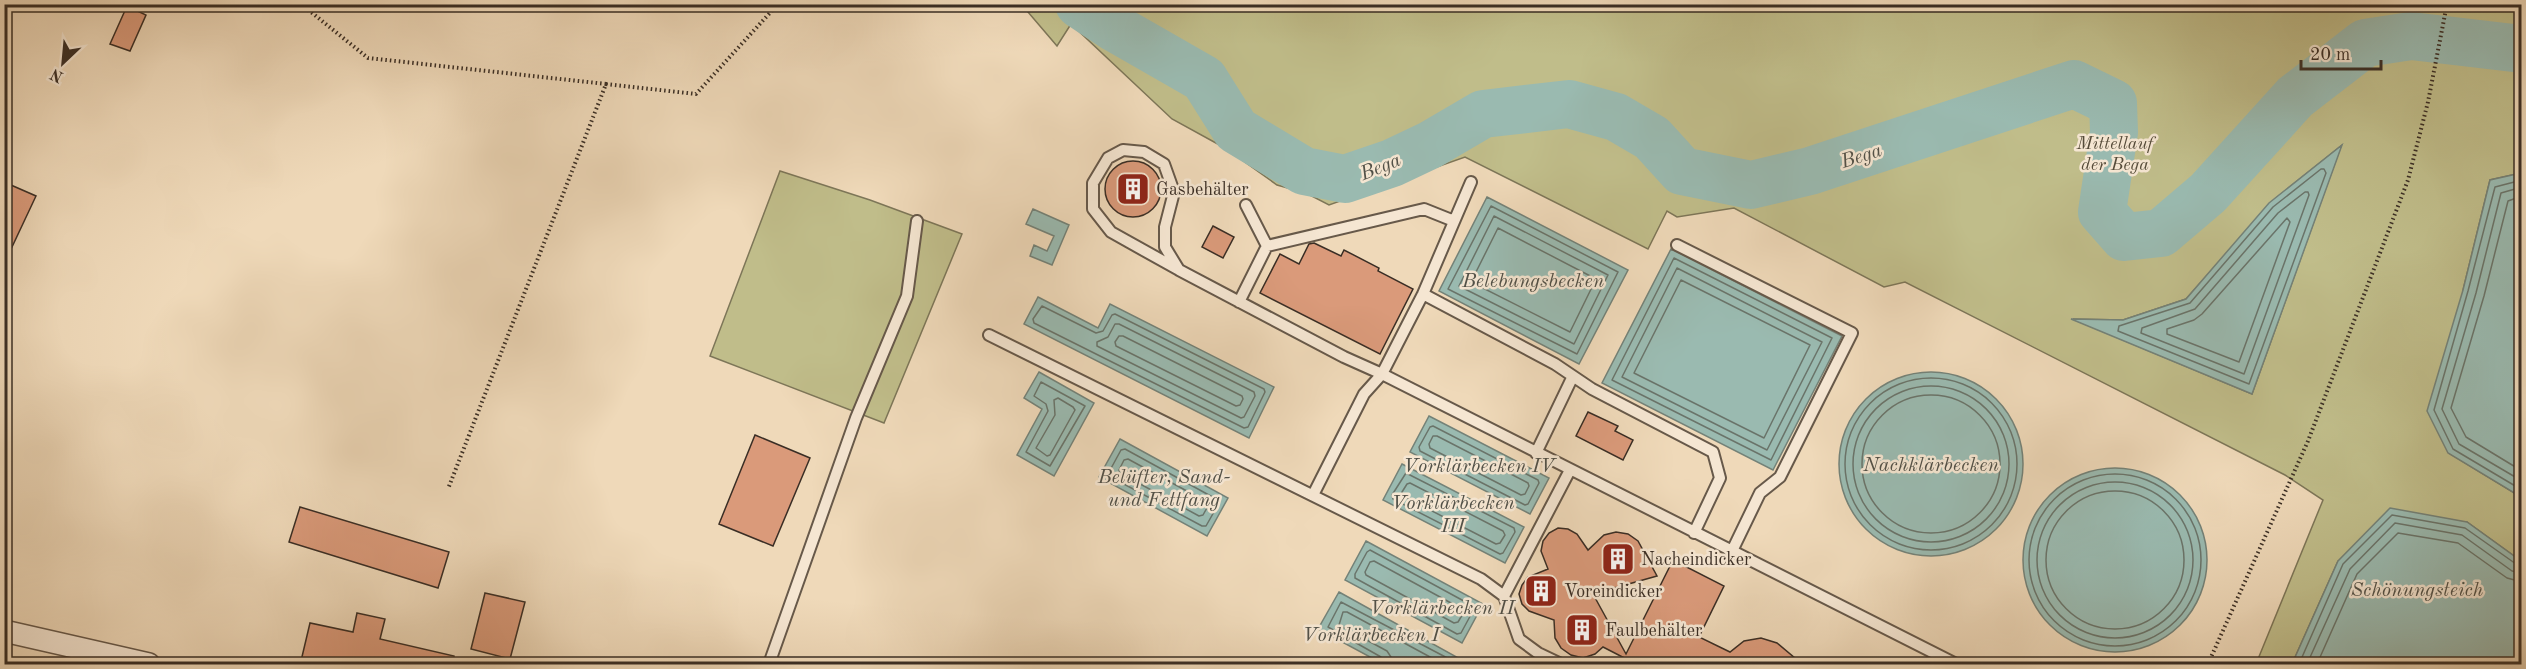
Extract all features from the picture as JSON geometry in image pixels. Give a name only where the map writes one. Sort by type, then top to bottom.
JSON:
[{"type":"street","points":[[4,631],[149,664]]},
{"type":"lane","points":[[1179,270],[1165,247],[1165,227],[1174,192],[1164,164],[1144,152],[1123,150],[1108,158],[1094,183],[1093,209],[1111,231],[1179,270],[1344,357],[1382,374],[1956,664]]},
{"type":"lane","points":[[1313,495],[1364,394],[1382,374],[1423,294],[1471,182]]},
{"type":"lane","points":[[1246,205],[1267,246]]},
{"type":"lane","points":[[1267,246],[1424,209],[1454,221]]},
{"type":"lane","points":[[769,664],[856,418],[907,296],[917,221]]},
{"type":"lane","points":[[1677,245],[1852,333],[1780,477],[1760,493],[1732,551]]},
{"type":"lane","points":[[1239,302],[1267,246]]},
{"type":"lane","points":[[1423,294],[1555,364],[1592,389],[1713,452],[1720,478],[1694,533]]},
{"type":"lane","points":[[989,335],[1481,579],[1504,596],[1519,639],[1538,653],[1561,664]]},
{"type":"lane","points":[[1536,453],[1573,376]]},
{"type":"lane","points":[[1504,596],[1570,470]]},
{"type":"path","points":[[301,4],[368,58],[696,94],[778,4]]},
{"type":"path","points":[[2208,664],[2308,441],[2408,180],[2428,102],[2447,4]]},
{"type":"path","points":[[448,489],[606,84]]},
{"type":"green space","name":"Mittellauf der Bega","points":[[1022,5],[2521,5],[2521,173],[2490,180],[2463,290],[2449,453],[2521,497],[2521,561],[2467,522],[2338,561],[2292,664],[2256,664],[2323,500],[2285,475],[1905,282],[1884,287],[1734,208],[1677,217],[1667,211],[1648,249],[1465,157],[1329,205],[1306,193],[1277,185],[1225,148],[1172,119],[1071,24],[1057,46]],"holes":[[[2341,146],[2252,394],[2073,319],[2123,320],[2186,299],[2276,198]]]},
{"type":"green space","points":[[780,171],[870,200],[962,234],[884,423],[710,356]]},
{"type":"water","points":[[2342,145],[2252,394],[2071,319],[2123,320],[2186,299],[2269,203]]},
{"type":"water","points":[[2522,173],[2521,497],[2448,453],[2427,411],[2463,290],[2490,180]]},
{"type":"water","name":"Belebungsbecken","points":[[1487,197],[1628,270],[1579,364],[1439,291]]},
{"type":"water","points":[[1033,209],[1069,225],[1052,265],[1030,256],[1034,245],[1047,251],[1054,236],[1026,224]]},
{"type":"water","points":[[1671,249],[1842,336],[1773,470],[1602,383]]},
{"type":"water","points":[[1038,297],[1098,328],[1110,304],[1274,387],[1249,438],[1024,324]]},
{"type":"water","points":[[1039,372],[1094,403],[1054,476],[1017,455],[1042,409],[1024,398]]},
{"type":"water","name":"Nachklärbecken","points":[[1931,372],[1966,379],[1996,399],[2016,429],[2023,464],[2016,499],[1996,529],[1966,549],[1931,556],[1896,549],[1866,529],[1846,499],[1839,464],[1846,429],[1866,399],[1896,379]]},
{"type":"water","name":"Vorklärbecken IV","points":[[1429,416],[1549,478],[1530,514],[1410,452]]},
{"type":"water","name":"Belüfter, Sand- und Fettfang","points":[[1120,439],[1228,498],[1207,536],[1099,477]]},
{"type":"water","name":"Vorklärbecken III","points":[[1402,464],[1524,527],[1505,563],[1383,500]]},
{"type":"water","name":"Nachklärbecken","points":[[2115,468],[2150,475],[2180,495],[2200,525],[2207,560],[2200,595],[2180,625],[2150,645],[2115,652],[2080,645],[2050,625],[2030,595],[2023,560],[2030,525],[2050,495],[2080,475]]},
{"type":"water","name":"Schönungsteich","points":[[2390,508],[2467,522],[2521,561],[2521,664],[2292,664],[2338,561]]},
{"type":"water","name":"Vorklärbecken II","points":[[1366,541],[1483,604],[1462,643],[1345,580]]},
{"type":"water","name":"Vorklärbecken I","points":[[1339,592],[1462,660],[1460,664],[1383,664],[1318,629]]},
{"type":"building","points":[[127,6],[146,15],[130,51],[110,44]]},
{"type":"building","name":"Gasbehälter","points":[[1128,161],[1138,161],[1153,169],[1159,178],[1161,189],[1159,200],[1153,209],[1138,217],[1128,217],[1117,212],[1110,205],[1105,194],[1105,184],[1110,173],[1117,166]]},
{"type":"building","points":[[4,182],[36,196],[4,264]]},
{"type":"building","points":[[1213,226],[1234,237],[1223,258],[1202,247]]},
{"type":"building","points":[[1314,243],[1341,256],[1344,250],[1413,289],[1380,354],[1260,293],[1280,254],[1299,264],[1309,244]]},
{"type":"building","points":[[1588,412],[1618,426],[1615,431],[1633,440],[1623,460],[1576,436]]},
{"type":"building","points":[[755,435],[810,458],[773,546],[719,524]]},
{"type":"building","points":[[300,507],[449,552],[438,588],[289,542]]},
{"type":"building","points":[[1558,528],[1568,529],[1577,534],[1588,550],[1604,535],[1616,532],[1628,534],[1638,541],[1657,576],[1593,594],[1626,654],[1673,560],[1724,586],[1699,637],[1730,652],[1744,641],[1761,638],[1777,643],[1802,664],[1636,664],[1603,647],[1595,654],[1583,658],[1571,655],[1561,648],[1555,638],[1554,620],[1529,611],[1522,604],[1519,594],[1528,577],[1548,569],[1541,551],[1543,541],[1549,533]]},
{"type":"building","points":[[485,593],[525,602],[510,659],[471,649]]},
{"type":"building","points":[[357,613],[385,619],[380,639],[454,656],[453,664],[315,664],[301,661],[310,623],[353,632]]},
{"type":"waterway","name":"Bega","points":[[1079,4],[1115,28],[1204,79],[1236,130],[1304,171],[1345,179],[1392,163],[1430,145],[1483,114],[1569,104],[1616,117],[1652,138],[1682,171],[1751,185],[1810,171],[2074,84],[2113,103],[2114,132],[2102,212],[2124,237],[2161,233],[2208,193],[2295,97],[2365,43],[2411,36],[2522,49]]},
{"type":"place","name":"Gasbehälter","points":[[1133,189]]},
{"type":"place","name":"Nacheindicker","points":[[1618,559]]},
{"type":"place","name":"Voreindicker","points":[[1541,591]]},
{"type":"place","name":"Faulbehälter","points":[[1582,630]]}]
